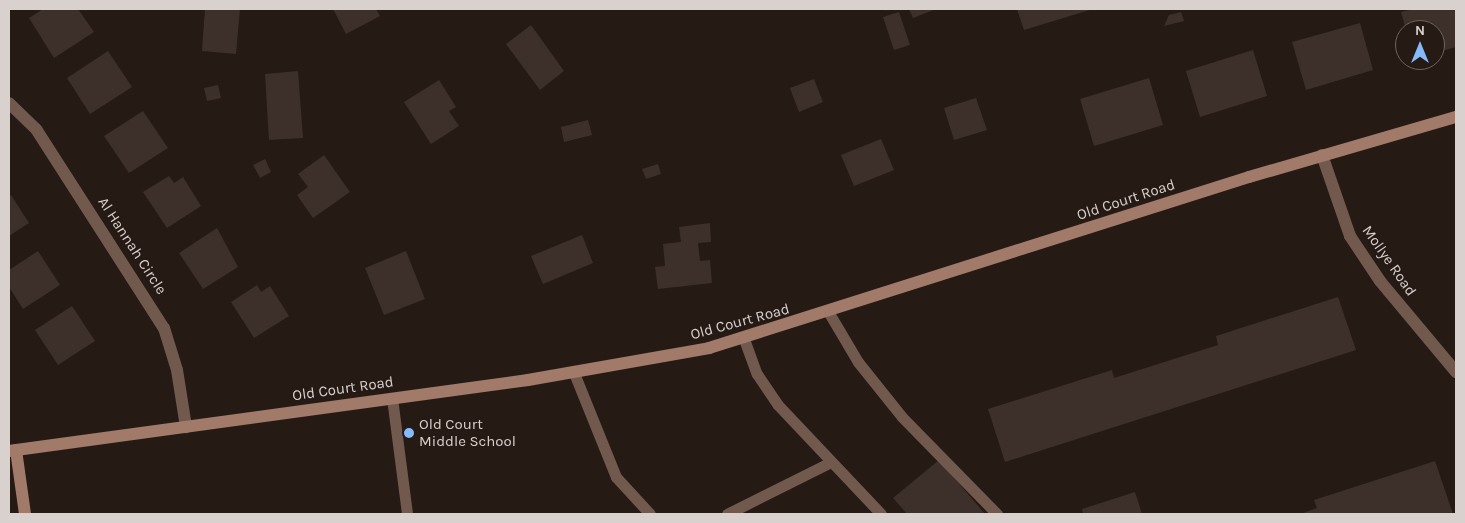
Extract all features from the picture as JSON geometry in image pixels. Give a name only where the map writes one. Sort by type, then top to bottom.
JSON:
[{"type":"main road","name":"Old Court Road","points":[[13,450],[574,373],[744,339],[1322,155],[1456,117]]},
{"type":"main road","points":[[13,450],[25,514]]},
{"type":"street","name":"Al Hannah Circle","points":[[9,103],[36,129],[164,328],[177,370],[186,427]]},
{"type":"street","name":"Mollye Road","points":[[1322,155],[1350,236],[1380,281],[1456,372]]},
{"type":"lane","points":[[829,313],[858,362],[902,417],[997,514]]},
{"type":"lane","points":[[744,339],[757,374],[778,405],[881,514]]},
{"type":"lane","points":[[574,373],[616,477],[650,514]]},
{"type":"lane","points":[[392,398],[407,514]]},
{"type":"lane","points":[[727,514],[831,462]]},
{"type":"building","points":[[43,9],[78,9],[94,32],[54,58],[29,18]]},
{"type":"building","points":[[205,9],[240,9],[236,54],[202,51]]},
{"type":"building","points":[[333,9],[376,9],[380,16],[346,34]]},
{"type":"building","points":[[909,9],[936,9],[913,18]]},
{"type":"building","points":[[1017,9],[1093,9],[1024,30]]},
{"type":"building","points":[[1414,9],[1456,9],[1456,47],[1445,50],[1445,20],[1403,20],[1401,12]]},
{"type":"building","points":[[899,12],[910,45],[894,50],[883,17]]},
{"type":"building","points":[[1181,12],[1184,21],[1164,26],[1169,15]]},
{"type":"building","points":[[1360,23],[1373,70],[1306,90],[1292,42]]},
{"type":"building","points":[[531,25],[564,71],[540,90],[506,44]]},
{"type":"building","points":[[1253,50],[1267,96],[1200,117],[1186,71]]},
{"type":"building","points":[[108,51],[132,87],[90,114],[67,78]]},
{"type":"building","points":[[298,71],[303,138],[269,140],[265,74]]},
{"type":"building","points":[[1149,78],[1163,125],[1094,146],[1080,99]]},
{"type":"building","points":[[814,79],[823,102],[799,112],[790,88]]},
{"type":"building","points":[[439,80],[456,107],[449,111],[459,126],[431,144],[404,102]]},
{"type":"building","points":[[218,85],[221,98],[207,101],[204,88]]},
{"type":"building","points":[[976,98],[987,130],[954,140],[944,108]]},
{"type":"building","points":[[143,111],[168,148],[129,173],[104,136]]},
{"type":"building","points":[[588,120],[592,135],[564,142],[561,127]]},
{"type":"building","points":[[881,139],[894,170],[854,186],[841,155]]},
{"type":"building","points":[[324,155],[350,192],[313,218],[297,195],[308,187],[298,174]]},
{"type":"building","points":[[265,159],[271,172],[260,178],[253,165]]},
{"type":"building","points":[[658,164],[661,174],[646,179],[642,169]]},
{"type":"building","points":[[169,176],[174,183],[183,177],[201,206],[167,228],[143,192]]},
{"type":"building","points":[[11,195],[29,223],[9,236],[9,196]]},
{"type":"building","points":[[710,223],[711,242],[698,243],[700,261],[710,260],[712,283],[658,289],[655,267],[665,266],[663,244],[681,242],[679,227]]},
{"type":"building","points":[[217,228],[238,267],[203,289],[179,253]]},
{"type":"building","points":[[582,235],[593,263],[543,284],[531,256]]},
{"type":"building","points":[[38,251],[60,285],[23,309],[9,287],[9,270]]},
{"type":"building","points":[[406,251],[425,299],[384,315],[365,268]]},
{"type":"building","points":[[257,285],[261,292],[270,286],[289,316],[254,338],[231,302]]},
{"type":"building","points":[[1338,297],[1356,350],[1005,462],[988,409],[1112,370],[1114,378],[1218,345],[1216,336]]},
{"type":"building","points":[[72,306],[95,341],[58,365],[35,330]]},
{"type":"building","points":[[939,460],[985,514],[907,514],[893,498]]},
{"type":"building","points":[[1435,461],[1453,514],[1300,514],[1317,508],[1314,500]]},
{"type":"building","points":[[1135,492],[1142,514],[1083,514],[1082,509]]},
{"type":"place","name":"Old Court Middle School","points":[[409,433]]}]
